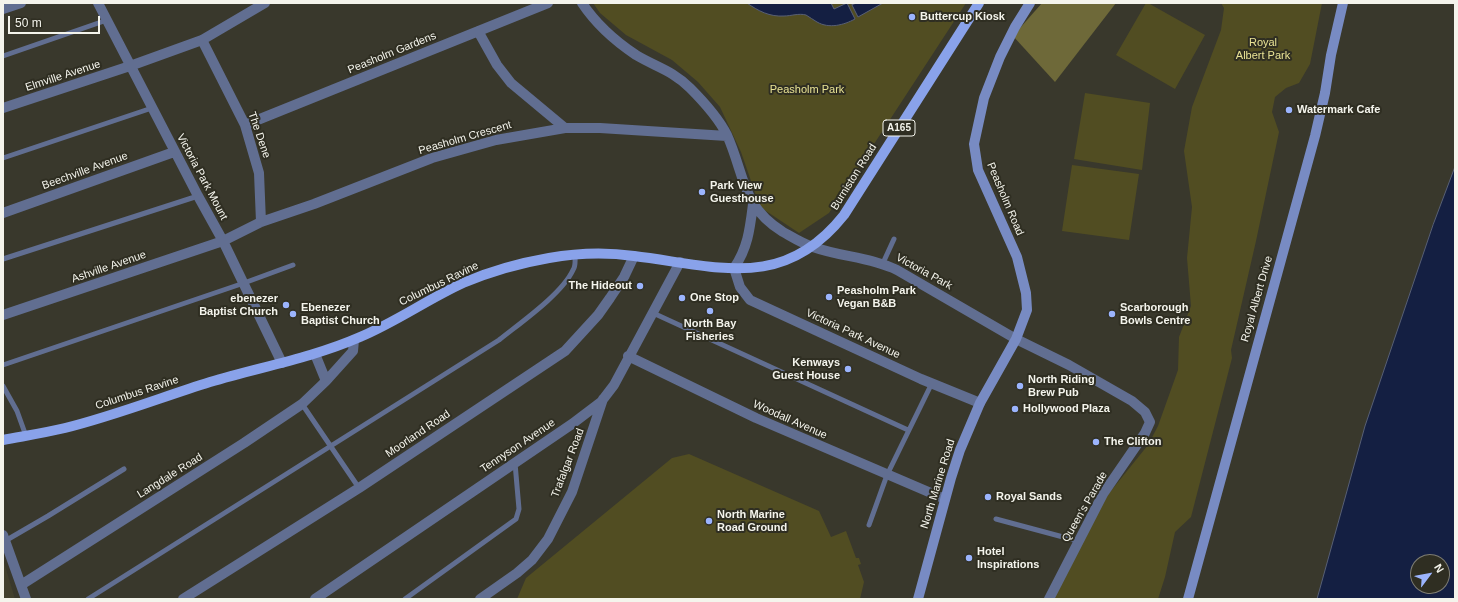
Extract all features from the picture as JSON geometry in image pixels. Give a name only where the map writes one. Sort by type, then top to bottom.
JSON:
[{"type":"main road","name":"Burniston Road","points":[[734,268],[748,268],[774,264],[800,254],[812,247],[835,227],[978,3]]},
{"type":"main road","name":"Peasholm Road","points":[[1016,339],[1027,310],[1026,293],[1017,257],[978,170],[974,144],[984,98],[1000,57],[1015,27],[1030,3]]},
{"type":"main road","name":"Royal Albert Drive","points":[[1188,599],[1315,136],[1343,3]]},
{"type":"main road","name":"Columbus Ravine","points":[[3,440],[65,428],[212,382],[315,354],[354,340],[463,283],[527,262],[575,255],[614,254],[710,267],[734,268]]},
{"type":"main road","name":"North Marine Road","points":[[918,599],[960,450],[980,403],[1016,339]]},
{"type":"street","points":[[3,9],[21,3]]},
{"type":"street","name":"Victoria Park Mount","points":[[98,3],[174,152],[223,241],[282,363]]},
{"type":"street","name":"Elmville Avenue","points":[[3,108],[130,66],[202,40],[265,3]]},
{"type":"street","name":"Peasholm Gardens","points":[[246,125],[548,3]]},
{"type":"street","points":[[582,3],[592,18],[620,43],[637,55],[667,70],[679,78],[710,109],[727,136],[753,204],[748,241],[734,268]]},
{"type":"street","points":[[478,31],[497,65],[511,83],[565,128]]},
{"type":"street","name":"The Dene","points":[[202,40],[246,125],[259,173],[261,222]]},
{"type":"street","name":"Peasholm Crescent","points":[[223,241],[261,222],[314,204],[432,158],[496,140],[565,128],[600,128],[727,136]]},
{"type":"street","name":"Beechville Avenue","points":[[3,214],[174,152]]},
{"type":"street","name":"Victoria Park","points":[[753,204],[783,232],[812,247],[883,263],[922,283],[1016,339]]},
{"type":"street","name":"Ashville Avenue","points":[[3,315],[223,241]]},
{"type":"street","name":"Moorland Road","points":[[183,599],[359,488],[565,351],[598,315],[624,277],[634,256]]},
{"type":"street","name":"Tennyson Avenue","points":[[315,599],[572,424],[601,402],[614,385],[628,356],[680,262]]},
{"type":"street","name":"Victoria Park Avenue","points":[[734,268],[740,287],[750,300],[932,383],[980,403]]},
{"type":"street","name":"Queen's Parade","points":[[1016,339],[1069,365],[1132,401],[1145,412],[1150,422],[1146,433],[1104,494],[1078,541],[1049,599]]},
{"type":"street","name":"Langdale Road","points":[[21,585],[244,443],[302,404],[353,351],[354,340]]},
{"type":"street","points":[[315,354],[326,380]]},
{"type":"street","name":"Woodall Avenue","points":[[628,356],[756,418],[945,499]]},
{"type":"street","name":"Trafalgar Road","points":[[480,599],[532,560],[548,539],[572,492],[604,398]]},
{"type":"street","points":[[4,538],[26,599]]},
{"type":"lane","points":[[3,56],[107,20]]},
{"type":"lane","points":[[3,158],[152,108]]},
{"type":"lane","points":[[3,259],[198,196]]},
{"type":"lane","points":[[883,263],[894,239]]},
{"type":"lane","points":[[88,599],[499,340],[528,317],[567,281],[574,268],[575,255]]},
{"type":"lane","points":[[3,365],[244,283],[293,264]]},
{"type":"lane","points":[[652,312],[908,430]]},
{"type":"lane","points":[[869,525],[887,475],[932,383]]},
{"type":"lane","points":[[3,386],[17,411],[26,436]]},
{"type":"lane","points":[[302,404],[359,488]]},
{"type":"lane","points":[[404,599],[516,520],[519,509],[515,462]]},
{"type":"lane","points":[[4,538],[48,516],[124,469]]},
{"type":"lane","points":[[996,519],[1078,541]]},
{"type":"shaded area","points":[[1042,3],[1116,3],[1055,82],[1013,36]]},
{"type":"shaded area","points":[[3,559],[15,599],[3,599]]},
{"type":"green space","name":"Peasholm Park","points":[[593,3],[966,3],[829,213],[799,233],[760,207],[741,152],[720,107],[698,82],[672,60],[626,35],[600,13]]},
{"type":"green space","points":[[1146,3],[1205,35],[1175,89],[1116,55]]},
{"type":"green space","name":"Royal Albert Park","points":[[1221,3],[1322,3],[1310,64],[1299,83],[1286,88],[1275,97],[1272,112],[1279,132],[1231,350],[1232,358],[1191,517],[1175,532],[1165,577],[1158,599],[1051,599],[1106,497],[1148,445],[1158,426],[1178,370],[1179,337],[1191,306],[1187,258],[1192,207],[1184,151],[1192,107],[1221,30],[1224,8]]},
{"type":"green space","points":[[1085,93],[1150,103],[1142,170],[1074,159]]},
{"type":"green space","points":[[1072,165],[1139,174],[1129,240],[1062,231]]},
{"type":"green space","name":"North Marine Road Ground","points":[[689,454],[819,511],[831,537],[846,531],[856,558],[859,558],[861,564],[858,565],[864,582],[860,599],[517,599],[526,578],[672,458]]},
{"type":"water","points":[[747,3],[831,3],[834,9],[847,3],[855,19],[846,23],[831,26],[817,22],[803,14],[779,16],[769,14],[755,9]]},
{"type":"water","points":[[857,3],[883,3],[858,17],[852,5]]},
{"type":"water","points":[[1455,167],[1455,599],[1317,599],[1365,426],[1433,225]]},
{"type":"place","name":"Buttercup Kiosk","points":[[912,17]]},
{"type":"place","name":"Watermark Cafe","points":[[1289,110]]},
{"type":"place","name":"Park View Guesthouse","points":[[702,192]]},
{"type":"place","name":"The Hideout","points":[[640,286]]},
{"type":"place","name":"Peasholm Park Vegan B&B","points":[[829,297]]},
{"type":"place","name":"One Stop","points":[[682,298]]},
{"type":"place","name":"ebenezer Baptist Church","points":[[286,305]]},
{"type":"place","name":"North Bay Fisheries","points":[[710,311]]},
{"type":"place","name":"Ebenezer Baptist Church","points":[[293,314]]},
{"type":"place","name":"Scarborough Bowls Centre","points":[[1112,314]]},
{"type":"place","name":"Kenways Guest House","points":[[848,369]]},
{"type":"place","name":"North Riding Brew Pub","points":[[1020,386]]},
{"type":"place","name":"Hollywood Plaza","points":[[1015,409]]},
{"type":"place","name":"The Clifton","points":[[1096,442]]},
{"type":"place","name":"Royal Sands","points":[[988,497]]},
{"type":"place","name":"North Marine Road Ground","points":[[709,521]]},
{"type":"place","name":"Hotel Inspirations","points":[[969,558]]}]
